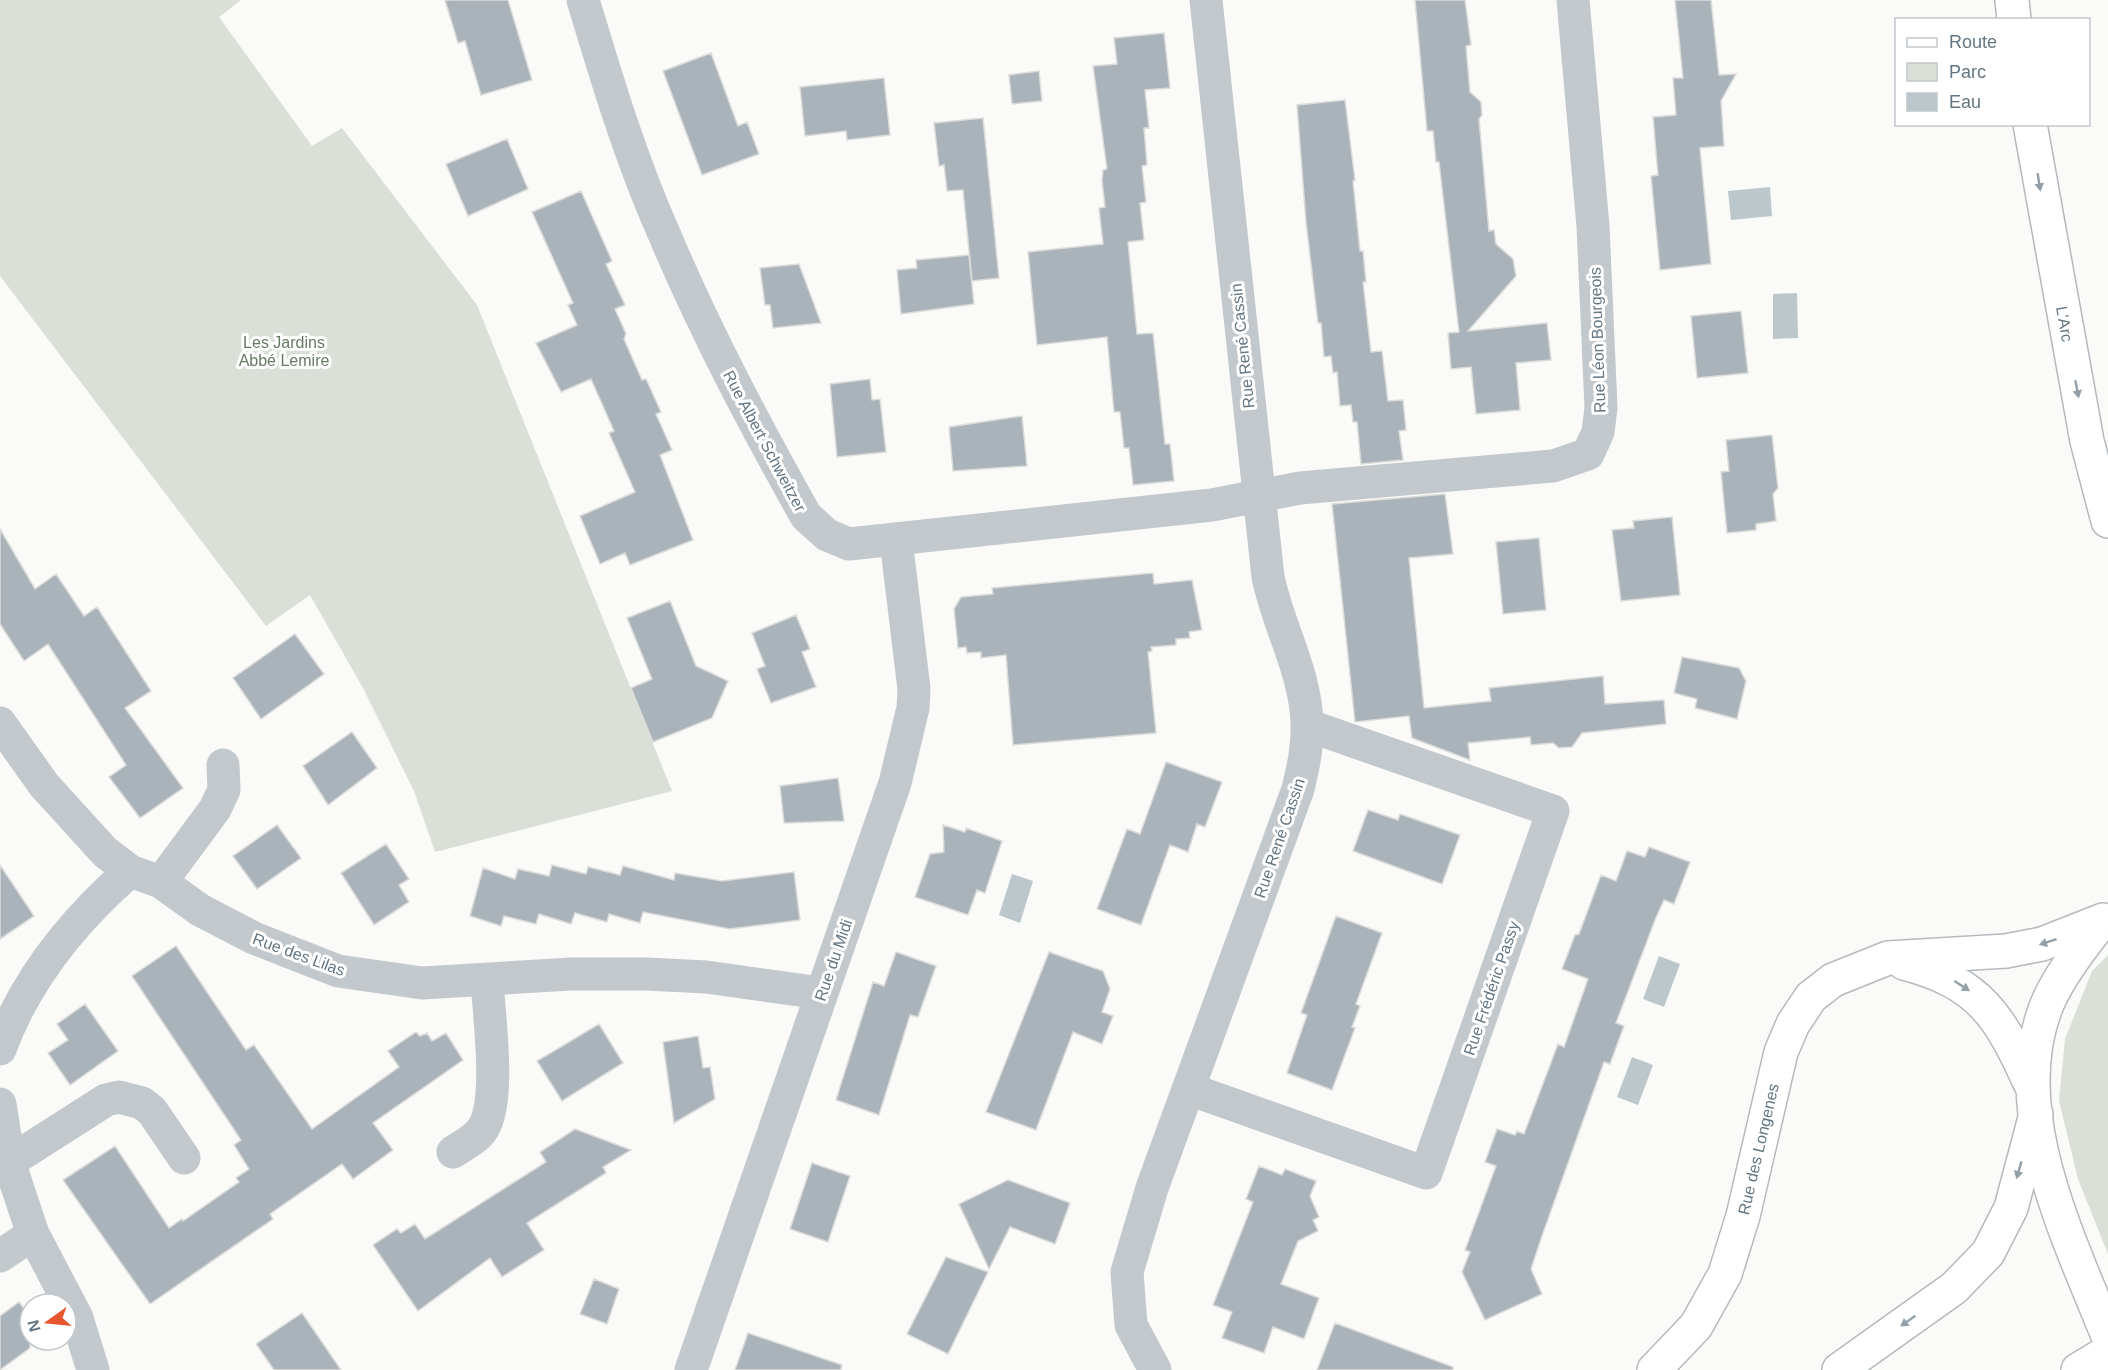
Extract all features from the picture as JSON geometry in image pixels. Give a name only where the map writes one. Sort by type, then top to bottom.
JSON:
[{"type":"main road","points":[[2012,0],[2014,18]]},
{"type":"main road","name":"L'Arc","points":[[2030,126],[2087,441],[2108,521]]},
{"type":"main road","points":[[2105,917],[2070,963],[2048,1002],[2035,1048],[2035,1102],[2047,1178],[2108,1336]]},
{"type":"main road","name":"Rue des Longenes","points":[[1654,1370],[1696,1326],[1725,1274],[1743,1215],[1781,1052],[1793,1024],[1811,998],[1833,980],[1888,958],[2006,951],[2042,944],[2105,917]]},
{"type":"main road","points":[[1839,1370],[1954,1288],[1988,1253],[2011,1208],[2035,1102],[2011,1042],[1989,1011],[1968,989],[1938,972],[1888,958]]},
{"type":"main road","points":[[2078,1370],[2108,1352]]},
{"type":"street","name":"Rue Albert Schweitzer","points":[[583,0],[616,108],[664,236],[730,376],[806,516],[827,535],[849,544],[896,540],[1212,505],[1258,496]]},
{"type":"street","name":"Rue René Cassin","points":[[1155,1370],[1131,1325],[1127,1272],[1152,1188],[1298,789],[1307,725],[1301,682],[1272,595],[1258,496],[1206,0]]},
{"type":"street","name":"Rue Léon Bourgeois","points":[[1258,496],[1300,488],[1553,466],[1588,454],[1598,432],[1602,408],[1593,226],[1573,0]]},
{"type":"street","name":"Rue du Midi","points":[[691,1370],[895,783],[913,708],[914,689],[896,540]]},
{"type":"street","name":"Rue des Lilas","points":[[0,723],[44,785],[105,852],[130,871],[161,882],[200,910],[254,938],[338,971],[367,977],[422,983],[571,974],[646,974],[706,977],[821,993]]},
{"type":"street","name":"Rue Frédéric Passy","points":[[1189,1089],[1426,1173],[1553,811],[1307,725]]},
{"type":"street","points":[[161,882],[215,810],[224,790],[223,765]]},
{"type":"street","points":[[0,1049],[16,1012],[46,962],[105,893],[130,871]]},
{"type":"street","points":[[453,1152],[475,1138],[484,1126],[492,1099],[487,980]]},
{"type":"street","points":[[9,1162],[106,1100],[119,1097],[136,1100],[152,1111],[184,1158]]},
{"type":"street","points":[[0,1104],[9,1162],[33,1234],[76,1318],[93,1370]]},
{"type":"street","points":[[0,1256],[33,1234]]},
{"type":"green space","name":"Les Jardins Abbé Lemire","points":[[0,0],[241,0],[219,17],[312,146],[342,128],[477,305],[672,791],[435,852],[414,791],[363,688],[310,595],[266,626],[0,276]]},
{"type":"green space","points":[[2108,955],[2108,1254],[2078,1179],[2059,1101],[2065,1039],[2092,971]]},
{"type":"water","points":[[1770,187],[1772,216],[1731,220],[1728,191]]},
{"type":"water","points":[[1797,293],[1798,338],[1773,339],[1773,294]]},
{"type":"water","points":[[1012,874],[1033,881],[1020,923],[999,915]]},
{"type":"water","points":[[1659,956],[1680,964],[1664,1007],[1643,999]]},
{"type":"water","points":[[1632,1057],[1653,1065],[1638,1105],[1617,1097]]},
{"type":"building","points":[[445,0],[508,0],[532,80],[481,95],[465,41],[458,43]]},
{"type":"building","points":[[1415,0],[1465,0],[1471,45],[1466,46],[1470,92],[1481,102],[1482,115],[1479,119],[1489,231],[1494,230],[1496,244],[1513,259],[1516,276],[1468,331],[1547,323],[1551,360],[1516,363],[1520,410],[1476,414],[1471,367],[1451,369],[1448,333],[1459,332],[1439,162],[1436,162],[1433,131],[1427,131]]},
{"type":"building","points":[[1675,0],[1711,0],[1719,75],[1736,74],[1721,101],[1724,146],[1700,148],[1711,264],[1660,270],[1651,176],[1658,175],[1653,117],[1676,115],[1673,78],[1683,78]]},
{"type":"building","points":[[1164,33],[1170,88],[1145,90],[1149,128],[1144,128],[1147,165],[1142,166],[1146,202],[1140,203],[1144,240],[1128,242],[1137,334],[1153,333],[1165,444],[1170,444],[1174,481],[1133,485],[1129,448],[1124,448],[1120,412],[1114,412],[1107,337],[1037,345],[1028,252],[1103,244],[1099,208],[1105,207],[1102,181],[1103,170],[1107,169],[1093,66],[1117,64],[1114,38]]},
{"type":"building","points":[[711,53],[738,126],[747,122],[759,154],[702,175],[663,71]]},
{"type":"building","points":[[1039,71],[1042,101],[1012,104],[1009,75]]},
{"type":"building","points":[[884,78],[890,135],[847,140],[846,131],[805,136],[800,87]]},
{"type":"building","points":[[1345,100],[1355,180],[1353,181],[1360,251],[1363,251],[1366,282],[1363,282],[1371,352],[1382,351],[1388,401],[1403,400],[1406,430],[1399,431],[1403,460],[1361,464],[1357,422],[1353,422],[1351,405],[1340,406],[1337,372],[1333,373],[1331,356],[1324,357],[1321,323],[1318,323],[1306,222],[1297,105]]},
{"type":"building","points":[[983,118],[999,278],[972,281],[963,190],[947,191],[944,165],[939,166],[934,123]]},
{"type":"building","points":[[507,139],[528,189],[468,216],[446,164]]},
{"type":"building","points":[[581,191],[612,261],[606,264],[625,305],[615,309],[626,334],[624,339],[642,380],[646,379],[661,412],[656,414],[672,450],[660,455],[693,540],[630,565],[625,553],[600,564],[580,516],[635,492],[609,433],[614,431],[591,379],[561,392],[536,343],[577,325],[568,305],[573,303],[532,212]]},
{"type":"building","points":[[969,255],[974,304],[901,314],[897,270],[917,268],[916,260]]},
{"type":"building","points":[[799,264],[821,323],[773,328],[770,305],[765,305],[760,268]]},
{"type":"building","points":[[1741,311],[1748,373],[1697,378],[1691,316]]},
{"type":"building","points":[[870,379],[872,400],[880,399],[886,452],[837,457],[830,384]]},
{"type":"building","points":[[1022,416],[1027,466],[953,471],[949,427]]},
{"type":"building","points":[[1772,435],[1778,488],[1773,494],[1776,521],[1756,524],[1756,530],[1727,533],[1721,472],[1729,471],[1726,440]]},
{"type":"building","points":[[1445,494],[1453,554],[1409,558],[1424,708],[1491,701],[1489,688],[1603,676],[1605,704],[1664,700],[1666,724],[1582,733],[1572,747],[1559,748],[1553,743],[1531,745],[1530,737],[1468,743],[1470,760],[1412,738],[1409,716],[1355,722],[1332,504]]},
{"type":"building","points":[[1672,517],[1680,595],[1621,601],[1612,530],[1634,528],[1633,521]]},
{"type":"building","points":[[0,529],[35,589],[56,574],[84,616],[97,607],[151,691],[125,708],[183,788],[140,818],[109,777],[126,765],[48,644],[24,661],[0,624]]},
{"type":"building","points":[[1539,538],[1546,610],[1503,614],[1496,542]]},
{"type":"building","points":[[1153,573],[1154,584],[1192,580],[1202,630],[1189,632],[1190,638],[1176,639],[1176,645],[1151,647],[1152,651],[1148,652],[1156,733],[1013,745],[1006,655],[981,658],[981,652],[967,653],[966,647],[958,648],[954,609],[961,597],[993,594],[992,588]]},
{"type":"building","points":[[670,601],[696,666],[728,681],[712,718],[653,742],[631,688],[652,679],[627,618]]},
{"type":"building","points":[[796,615],[810,649],[802,652],[816,687],[771,703],[757,669],[765,666],[752,633]]},
{"type":"building","points":[[295,634],[324,674],[261,719],[233,678]]},
{"type":"building","points":[[1682,657],[1739,668],[1746,681],[1737,719],[1695,708],[1697,699],[1674,693]]},
{"type":"building","points":[[352,732],[377,768],[328,805],[303,766]]},
{"type":"building","points":[[1166,762],[1222,782],[1205,827],[1197,824],[1188,852],[1170,845],[1141,925],[1097,909],[1127,829],[1140,834]]},
{"type":"building","points":[[838,778],[844,821],[784,823],[780,786]]},
{"type":"building","points":[[1368,810],[1398,820],[1400,814],[1460,835],[1442,884],[1353,851]]},
{"type":"building","points":[[277,825],[301,858],[257,889],[233,856]]},
{"type":"building","points":[[943,825],[965,832],[966,828],[1002,841],[985,893],[977,890],[968,915],[915,897],[930,854],[944,852]]},
{"type":"building","points":[[386,844],[409,879],[399,885],[409,902],[374,925],[341,873]]},
{"type":"building","points":[[1649,847],[1690,862],[1674,904],[1664,900],[1655,920],[1616,1023],[1624,1026],[1610,1064],[1604,1062],[1542,1236],[1531,1269],[1542,1294],[1485,1320],[1462,1272],[1470,1252],[1465,1250],[1496,1166],[1485,1162],[1497,1129],[1515,1135],[1517,1131],[1524,1134],[1558,1044],[1564,1047],[1588,979],[1562,969],[1575,935],[1579,934],[1601,875],[1616,881],[1627,851],[1645,857]]},
{"type":"building","points":[[0,865],[34,916],[0,939]]},
{"type":"building","points":[[552,865],[586,874],[588,867],[620,875],[623,866],[674,880],[675,873],[722,881],[794,872],[800,920],[730,929],[643,912],[640,923],[609,914],[607,922],[575,913],[571,924],[539,914],[536,924],[504,916],[501,926],[470,916],[483,868],[515,879],[518,869],[549,876]]},
{"type":"building","points":[[1336,916],[1382,933],[1356,1004],[1360,1006],[1352,1027],[1355,1028],[1332,1090],[1287,1073],[1307,1015],[1301,1013]]},
{"type":"building","points":[[176,946],[246,1050],[254,1045],[312,1129],[399,1067],[388,1051],[416,1032],[420,1036],[427,1033],[432,1041],[446,1033],[463,1060],[373,1123],[393,1150],[353,1179],[342,1164],[270,1214],[273,1219],[150,1304],[63,1180],[115,1146],[169,1228],[182,1219],[183,1221],[239,1182],[236,1178],[249,1169],[234,1145],[241,1140],[132,976]]},
{"type":"building","points":[[896,952],[936,966],[918,1017],[910,1015],[879,1115],[836,1100],[873,982],[884,986]]},
{"type":"building","points":[[1049,952],[1103,971],[1110,989],[1102,1012],[1113,1016],[1102,1044],[1073,1032],[1036,1130],[986,1112]]},
{"type":"building","points":[[85,1004],[118,1051],[70,1085],[48,1053],[68,1040],[57,1024]]},
{"type":"building","points":[[599,1024],[623,1063],[562,1101],[537,1061]]},
{"type":"building","points":[[698,1036],[703,1068],[710,1067],[715,1099],[674,1123],[663,1042]]},
{"type":"building","points":[[575,1129],[631,1150],[603,1167],[606,1173],[527,1223],[544,1250],[502,1277],[490,1258],[418,1311],[373,1245],[397,1229],[401,1233],[415,1224],[425,1239],[546,1162],[540,1152]]},
{"type":"building","points":[[812,1163],[850,1176],[828,1242],[790,1229]]},
{"type":"building","points":[[1259,1166],[1282,1175],[1285,1169],[1316,1181],[1310,1196],[1319,1217],[1313,1220],[1318,1231],[1298,1241],[1281,1284],[1319,1298],[1304,1339],[1273,1327],[1264,1353],[1222,1338],[1232,1312],[1213,1305],[1253,1202],[1246,1199]]},
{"type":"building","points":[[1008,1180],[1070,1203],[1055,1244],[1010,1227],[989,1269],[959,1204]]},
{"type":"building","points":[[946,1257],[988,1272],[948,1354],[907,1334]]},
{"type":"building","points":[[594,1279],[619,1289],[607,1324],[580,1314]]},
{"type":"building","points":[[18,1303],[18,1352],[25,1352],[0,1370],[0,1316]]},
{"type":"building","points":[[302,1313],[341,1370],[274,1370],[256,1344]]},
{"type":"building","points":[[1335,1323],[1453,1367],[1453,1370],[1317,1370]]},
{"type":"building","points":[[748,1333],[842,1365],[841,1370],[735,1370]]}]
